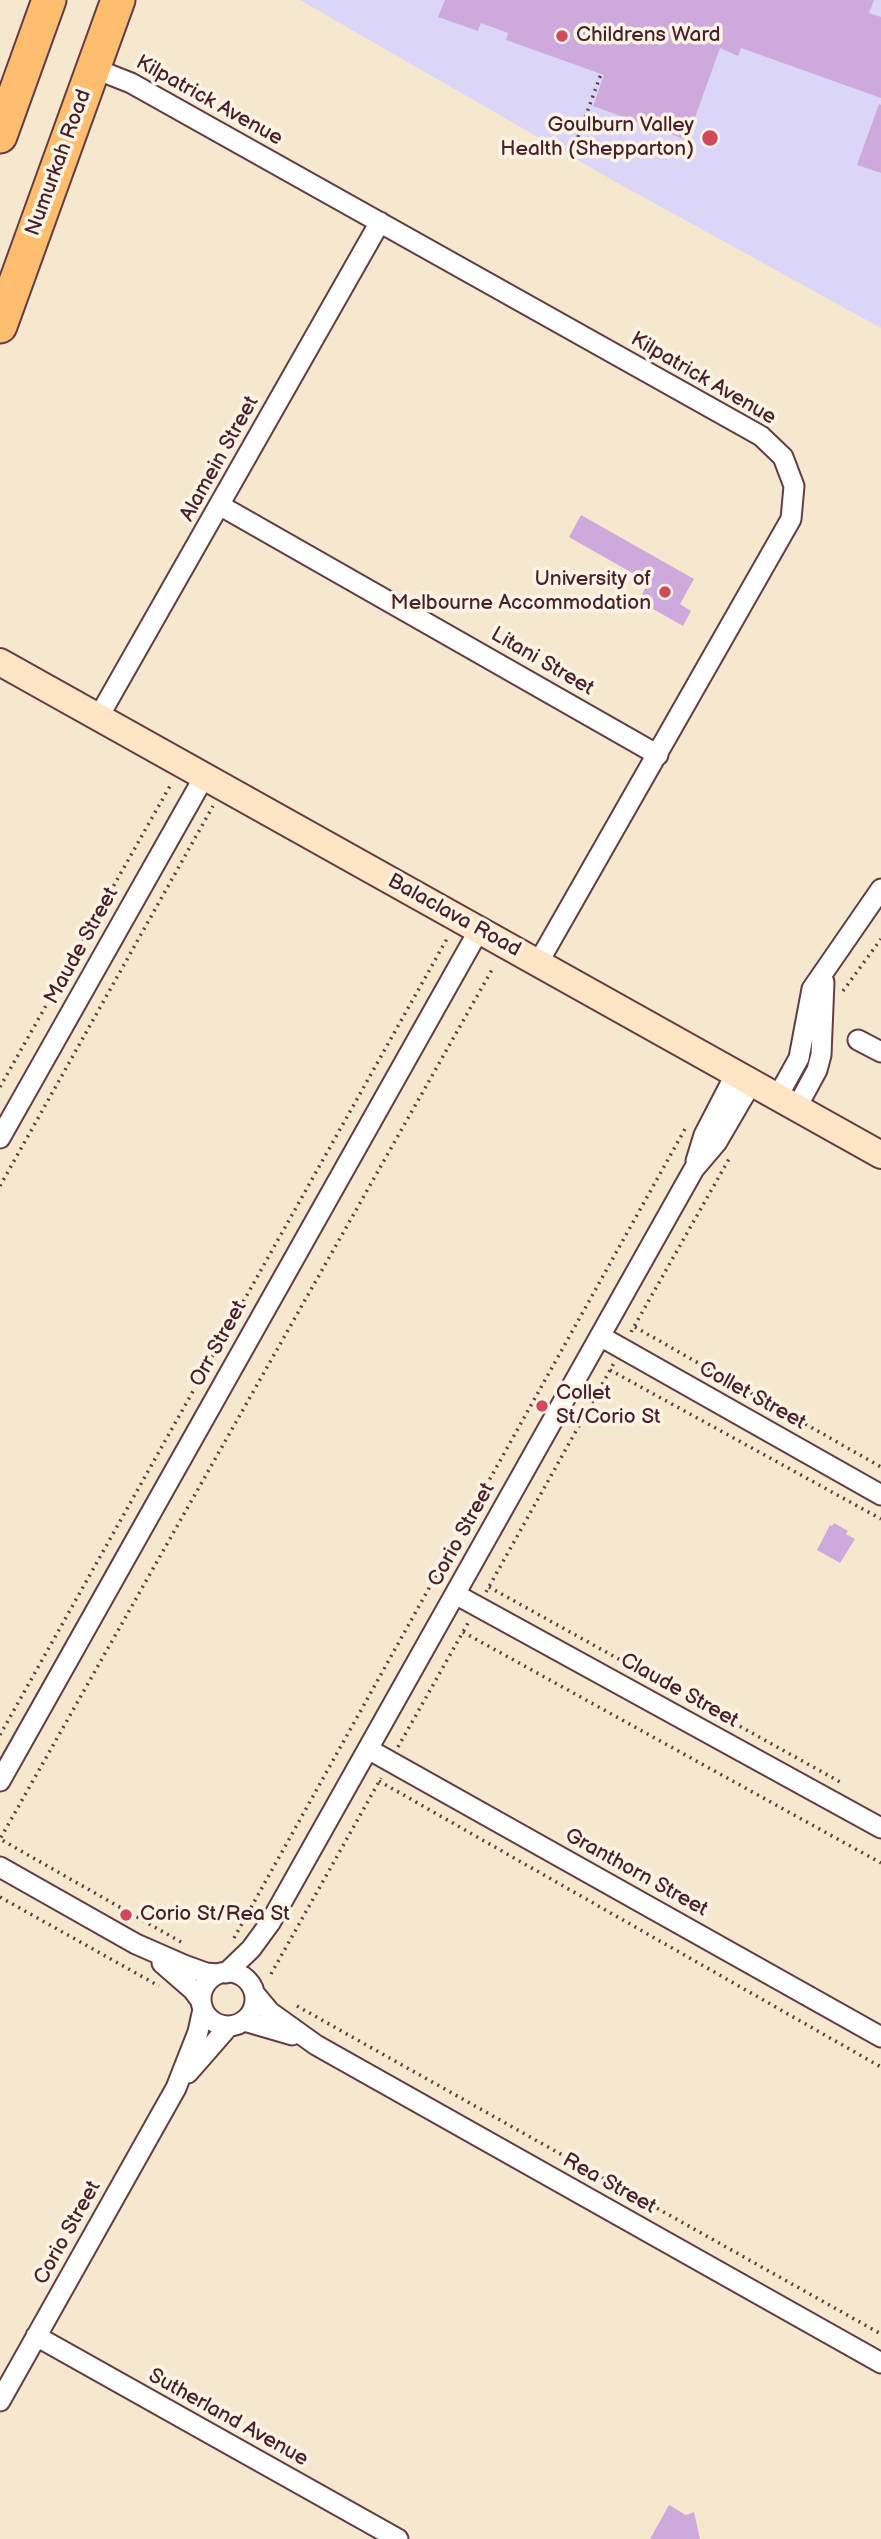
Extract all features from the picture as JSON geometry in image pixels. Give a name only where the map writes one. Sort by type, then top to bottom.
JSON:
[{"type":"highway","points":[[0,136],[49,0]]},
{"type":"highway","name":"Numurkah Road","points":[[0,326],[118,0]]},
{"type":"main road","name":"Balaclava Road","points":[[0,662],[881,1155]]},
{"type":"street","name":"Kilpatrick Avenue","points":[[93,68],[124,79],[761,436],[783,457],[794,486],[791,519],[538,963]]},
{"type":"street","name":"Alamein Street","points":[[98,718],[380,222]]},
{"type":"street","name":"Litani Street","points":[[220,506],[658,755]]},
{"type":"street","name":"Maude Street","points":[[0,1138],[204,777]]},
{"type":"street","points":[[788,1102],[813,989],[881,889]]},
{"type":"street","name":"Orr Street","points":[[0,1782],[479,930]]},
{"type":"street","points":[[858,1040],[881,1052]]},
{"type":"street","name":"Corio Street","points":[[222,1973],[251,1949],[270,1923],[694,1169],[717,1142],[744,1077]]},
{"type":"street","name":"Collet Street","points":[[600,1336],[881,1495]]},
{"type":"street","name":"Claude Street","points":[[455,1594],[881,1828]]},
{"type":"street","name":"Granthorn Street","points":[[368,1749],[881,2037]]},
{"type":"street","points":[[0,1867],[136,1944],[206,1973],[241,1976],[253,1990],[253,2009],[237,2024],[214,2022],[176,1974],[136,1944]]},
{"type":"street","name":"Corio Street","points":[[253,1990],[270,1923]]},
{"type":"street","points":[[202,2005],[205,1985],[222,1973]]},
{"type":"street","name":"Rea Street","points":[[253,1990],[270,2012],[316,2045],[881,2362]]},
{"type":"street","name":"Corio Street","points":[[0,2401],[176,2088],[198,2032],[202,2005]]},
{"type":"street","name":"Corio Street","points":[[176,2088],[237,2024]]},
{"type":"street","name":"Rea Street","points":[[237,2024],[278,2030],[316,2045]]},
{"type":"street","name":"Sutherland Avenue","points":[[36,2336],[398,2539]]},
{"type":"path","points":[[579,137],[601,74]]},
{"type":"path","points":[[0,1087],[170,786]]},
{"type":"path","points":[[0,1186],[213,806]]},
{"type":"path","points":[[0,1735],[448,937]]},
{"type":"path","points":[[840,996],[881,939]]},
{"type":"path","points":[[181,1942],[0,1839],[493,968]]},
{"type":"path","points":[[234,1938],[686,1127]]},
{"type":"path","points":[[271,1974],[732,1153]]},
{"type":"path","points":[[635,1326],[881,1468]]},
{"type":"path","points":[[610,1370],[881,1519]]},
{"type":"path","points":[[489,1587],[845,1785]]},
{"type":"path","points":[[463,1632],[881,1863]]},
{"type":"path","points":[[379,1781],[881,2067]]},
{"type":"path","points":[[0,1897],[170,1993]]},
{"type":"path","points":[[288,2001],[881,2334]]},
{"type":"shaded area","name":"Goulburn Valley Health (Shepparton)","points":[[300,0],[881,0],[881,328],[614,181]]},
{"type":"building","points":[[445,0],[874,0],[869,13],[881,17],[881,98],[741,48],[738,56],[720,48],[687,140],[593,106],[604,75],[506,40],[508,33],[481,23],[478,31],[438,17]]},
{"type":"building","points":[[879,104],[881,105],[881,173],[857,165]]},
{"type":"building","name":"University of Melbourne Accommodation","points":[[581,515],[694,579],[680,604],[691,611],[683,626],[639,601],[648,582],[569,537]]},
{"type":"building","points":[[834,1523],[848,1531],[846,1534],[855,1539],[840,1563],[817,1550],[830,1525]]},
{"type":"building","points":[[669,2505],[686,2515],[694,2512],[700,2539],[650,2539]]},
{"type":"place","name":"Childrens Ward","points":[[562,36]]},
{"type":"place","name":"Goulburn Valley Health (Shepparton)","points":[[710,138]]},
{"type":"place","name":"University of Melbourne Accommodation","points":[[665,592]]},
{"type":"place","name":"Collet St/Corio St","points":[[542,1406]]},
{"type":"place","name":"Corio St/Rea St","points":[[126,1915]]}]
